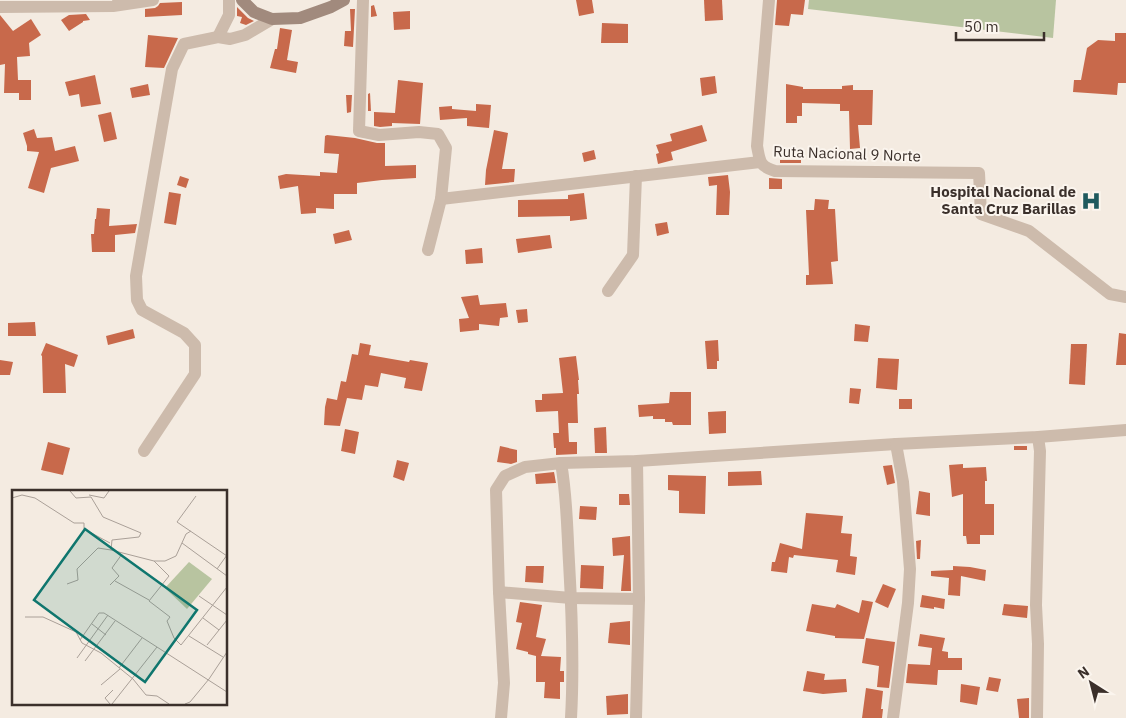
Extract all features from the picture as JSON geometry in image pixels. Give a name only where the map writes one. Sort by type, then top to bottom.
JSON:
[{"type":"main road","points":[[242,0],[254,12],[272,19],[300,18],[331,8],[344,0]]},
{"type":"street","points":[[0,6],[113,6],[153,0]]},
{"type":"street","points":[[218,37],[229,15],[229,0]]},
{"type":"street","points":[[363,0],[359,131],[380,135],[419,132],[438,134],[446,148],[441,199],[428,250]]},
{"type":"street","name":"Ruta Nacional 9 Norte","points":[[769,0],[757,146],[760,162],[766,168],[775,171],[979,173],[981,214],[1030,231],[1110,294],[1126,297]]},
{"type":"street","points":[[144,451],[195,374],[195,346],[184,333],[142,310],[137,300],[136,276],[172,69],[184,44],[218,37],[230,39],[245,35],[272,19]]},
{"type":"street","points":[[441,199],[760,162]]},
{"type":"street","points":[[608,292],[633,255],[636,176]]},
{"type":"street","points":[[501,718],[504,682],[498,592],[496,490],[505,476],[525,466],[1038,437],[1126,430]]},
{"type":"street","points":[[1037,718],[1038,644],[1036,605],[1040,451],[1038,437]]},
{"type":"street","points":[[893,718],[908,603],[910,569],[903,482],[896,444]]},
{"type":"street","points":[[636,718],[639,599],[637,461]]},
{"type":"street","points":[[561,463],[565,487],[571,598],[573,681],[571,718]]},
{"type":"street","points":[[498,592],[571,598],[639,599]]},
{"type":"green space","points":[[809,0],[1056,0],[1053,38],[808,9]]},
{"type":"building","points":[[576,0],[592,0],[594,13],[579,16]]},
{"type":"building","points":[[704,0],[722,0],[723,20],[705,21]]},
{"type":"building","points":[[777,0],[805,0],[803,15],[791,14],[789,26],[775,25]]},
{"type":"building","points":[[182,2],[182,15],[145,17],[145,9],[155,8],[160,3]]},
{"type":"building","points":[[374,5],[377,16],[371,17],[371,6]]},
{"type":"building","points":[[237,7],[254,21],[246,25],[240,23],[242,17],[237,16]]},
{"type":"building","points":[[350,9],[355,9],[353,47],[344,46],[345,31],[351,31]]},
{"type":"building","points":[[410,11],[410,29],[394,30],[393,12]]},
{"type":"building","points":[[86,14],[90,20],[83,21],[69,31],[61,20],[69,15]]},
{"type":"building","points":[[0,15],[13,31],[31,19],[41,35],[29,43],[30,56],[17,57],[18,80],[31,80],[31,100],[19,100],[19,93],[4,93],[5,64],[0,65]]},
{"type":"building","points":[[602,23],[628,24],[628,43],[601,43]]},
{"type":"building","points":[[280,28],[292,30],[287,60],[298,62],[296,73],[270,68],[275,49],[277,49]]},
{"type":"building","points":[[1115,33],[1126,33],[1126,83],[1118,83],[1117,95],[1073,92],[1074,80],[1081,80],[1087,48],[1098,40],[1115,41]]},
{"type":"building","points":[[148,35],[178,38],[164,68],[145,67]]},
{"type":"building","points":[[95,75],[101,104],[81,107],[79,94],[69,96],[65,82]]},
{"type":"building","points":[[715,76],[717,93],[702,96],[700,78]]},
{"type":"building","points":[[398,80],[423,83],[420,124],[392,123],[392,126],[374,126],[374,112],[395,113]]},
{"type":"building","points":[[148,84],[150,95],[132,98],[130,88]]},
{"type":"building","points":[[786,84],[803,87],[803,89],[842,89],[842,86],[853,85],[853,90],[873,90],[872,125],[858,125],[860,148],[850,149],[849,111],[840,111],[840,104],[802,103],[802,116],[797,116],[797,123],[786,123]]},
{"type":"building","points":[[370,93],[371,111],[368,111],[368,94]]},
{"type":"building","points":[[346,95],[352,95],[351,112],[347,113]]},
{"type":"building","points":[[476,104],[491,105],[489,128],[467,126],[467,118],[440,120],[439,107],[452,106],[452,109],[476,111]]},
{"type":"building","points":[[111,112],[117,139],[104,142],[98,115]]},
{"type":"building","points":[[702,125],[707,141],[671,152],[673,160],[658,164],[656,154],[659,153],[656,145],[672,141],[670,134]]},
{"type":"building","points":[[34,129],[37,138],[52,137],[55,151],[75,146],[79,161],[51,168],[44,193],[28,188],[39,152],[27,151],[23,133]]},
{"type":"building","points":[[494,130],[508,133],[502,169],[515,169],[514,182],[485,185],[486,170]]},
{"type":"building","points":[[325,136],[385,143],[385,166],[416,165],[416,178],[357,183],[357,194],[334,194],[334,209],[316,208],[316,213],[301,214],[298,186],[280,189],[278,176],[286,174],[320,176],[320,172],[337,173],[339,154],[324,153]]},
{"type":"building","points":[[594,150],[596,159],[584,162],[582,153]]},
{"type":"building","points":[[780,160],[801,160],[801,163],[780,163]]},
{"type":"building","points":[[728,175],[730,192],[729,215],[716,215],[717,185],[709,186],[708,177]]},
{"type":"building","points":[[180,176],[189,179],[186,188],[177,185]]},
{"type":"building","points":[[769,178],[782,179],[782,189],[769,189]]},
{"type":"building","points":[[169,192],[181,194],[176,225],[164,223]]},
{"type":"building","points":[[584,193],[587,219],[570,221],[570,216],[518,217],[518,200],[568,199],[568,195]]},
{"type":"building","points":[[815,199],[829,200],[828,209],[835,209],[838,261],[831,262],[833,284],[806,285],[806,275],[809,275],[806,210],[814,210]]},
{"type":"building","points":[[97,208],[110,209],[109,226],[137,224],[135,233],[115,235],[115,252],[92,252],[91,234],[94,234]]},
{"type":"building","points":[[667,222],[669,233],[657,236],[655,224]]},
{"type":"building","points":[[349,230],[352,240],[335,244],[333,234]]},
{"type":"building","points":[[550,235],[552,248],[518,253],[516,239]]},
{"type":"building","points":[[482,248],[483,263],[466,264],[465,250]]},
{"type":"building","points":[[478,295],[480,305],[506,303],[508,317],[500,318],[499,326],[479,324],[479,330],[460,332],[459,319],[469,318],[461,297]]},
{"type":"building","points":[[527,309],[528,322],[518,323],[516,310]]},
{"type":"building","points":[[35,322],[36,336],[8,336],[8,323]]},
{"type":"building","points":[[855,324],[870,326],[868,342],[854,341]]},
{"type":"building","points":[[133,329],[135,338],[108,345],[106,336]]},
{"type":"building","points":[[1119,333],[1126,334],[1126,365],[1116,365]]},
{"type":"building","points":[[718,340],[719,361],[717,361],[717,369],[707,369],[705,341]]},
{"type":"building","points":[[46,343],[78,355],[74,367],[65,364],[66,393],[43,393],[41,355]]},
{"type":"building","points":[[360,343],[371,345],[369,355],[409,362],[410,360],[428,363],[422,391],[404,388],[406,378],[381,373],[378,387],[365,385],[362,400],[347,398],[340,426],[324,425],[327,398],[337,400],[341,381],[346,382],[352,354],[358,355]]},
{"type":"building","points":[[1071,344],[1087,344],[1085,385],[1069,384]]},
{"type":"building","points":[[576,356],[579,380],[579,394],[577,394],[578,423],[568,423],[569,442],[577,442],[577,454],[556,455],[553,433],[559,433],[558,411],[536,412],[535,400],[542,400],[542,394],[563,393],[559,358]]},
{"type":"building","points":[[878,358],[899,359],[897,390],[876,388]]},
{"type":"building","points":[[0,360],[13,362],[10,375],[0,375]]},
{"type":"building","points":[[850,388],[861,389],[859,404],[849,403]]},
{"type":"building","points":[[670,392],[691,392],[691,425],[673,425],[672,422],[665,422],[665,419],[653,419],[653,416],[639,417],[638,405],[669,403]]},
{"type":"building","points":[[899,399],[912,399],[912,409],[899,409]]},
{"type":"building","points":[[726,411],[726,433],[709,434],[708,412]]},
{"type":"building","points":[[606,427],[607,453],[595,453],[594,428]]},
{"type":"building","points":[[345,429],[359,432],[355,454],[341,451]]},
{"type":"building","points":[[48,442],[70,448],[63,475],[41,470]]},
{"type":"building","points":[[500,446],[517,450],[517,462],[511,464],[497,462]]},
{"type":"building","points":[[1014,446],[1027,446],[1027,450],[1014,450]]},
{"type":"building","points":[[397,460],[409,463],[404,481],[393,477]]},
{"type":"building","points":[[963,464],[963,468],[986,467],[985,504],[994,504],[994,535],[980,535],[980,544],[967,544],[966,536],[963,536],[963,494],[952,497],[949,465]]},
{"type":"building","points":[[892,465],[895,483],[887,485],[883,466]]},
{"type":"building","points":[[761,471],[762,485],[728,486],[728,472]]},
{"type":"building","points":[[554,472],[556,483],[536,484],[535,474]]},
{"type":"building","points":[[668,475],[706,476],[705,514],[679,513],[679,491],[668,490]]},
{"type":"building","points":[[919,491],[930,493],[930,516],[916,514]]},
{"type":"building","points":[[619,494],[629,494],[630,505],[619,505]]},
{"type":"building","points":[[580,506],[597,507],[596,520],[579,519]]},
{"type":"building","points":[[806,513],[843,516],[841,533],[852,534],[850,556],[857,557],[855,575],[836,572],[838,560],[794,555],[793,558],[789,557],[787,573],[771,571],[772,562],[775,562],[780,543],[802,549]]},
{"type":"building","points":[[630,536],[631,591],[621,591],[624,555],[613,556],[612,538]]},
{"type":"building","points":[[921,540],[920,559],[917,559],[916,541]]},
{"type":"building","points":[[581,565],[604,566],[603,589],[580,588]]},
{"type":"building","points":[[526,566],[544,566],[543,583],[525,582]]},
{"type":"building","points":[[953,566],[986,570],[985,581],[961,576],[960,596],[948,595],[949,578],[931,576],[931,571],[953,570]]},
{"type":"building","points":[[883,584],[896,589],[888,608],[875,602]]},
{"type":"building","points":[[922,595],[945,599],[944,609],[920,607]]},
{"type":"building","points":[[862,600],[873,602],[864,639],[835,638],[835,636],[806,631],[812,604],[835,608],[837,604],[859,613]]},
{"type":"building","points":[[520,602],[542,605],[536,637],[546,639],[541,656],[561,657],[560,671],[564,671],[564,682],[560,682],[560,699],[544,698],[545,682],[536,682],[536,656],[516,649],[522,623],[516,622]]},
{"type":"building","points":[[1004,604],[1028,606],[1027,618],[1002,615]]},
{"type":"building","points":[[630,621],[630,645],[608,643],[610,623]]},
{"type":"building","points":[[920,634],[945,638],[942,651],[948,652],[948,658],[962,658],[962,670],[938,670],[937,685],[906,683],[908,664],[930,665],[932,648],[918,646]]},
{"type":"building","points":[[866,638],[895,642],[889,688],[877,687],[879,666],[862,663]]},
{"type":"building","points":[[807,671],[825,674],[824,680],[846,679],[847,692],[823,694],[803,691]]},
{"type":"building","points":[[989,677],[1001,679],[998,692],[986,690]]},
{"type":"building","points":[[961,684],[980,687],[977,705],[960,702]]},
{"type":"building","points":[[866,688],[883,691],[882,718],[862,718]]},
{"type":"building","points":[[628,694],[628,714],[607,715],[606,696]]},
{"type":"building","points":[[1029,698],[1029,718],[1019,718],[1017,699]]},
{"type":"place","name":"Hospital Nacional de Santa Cruz Barillas","points":[[1091,201]]}]
